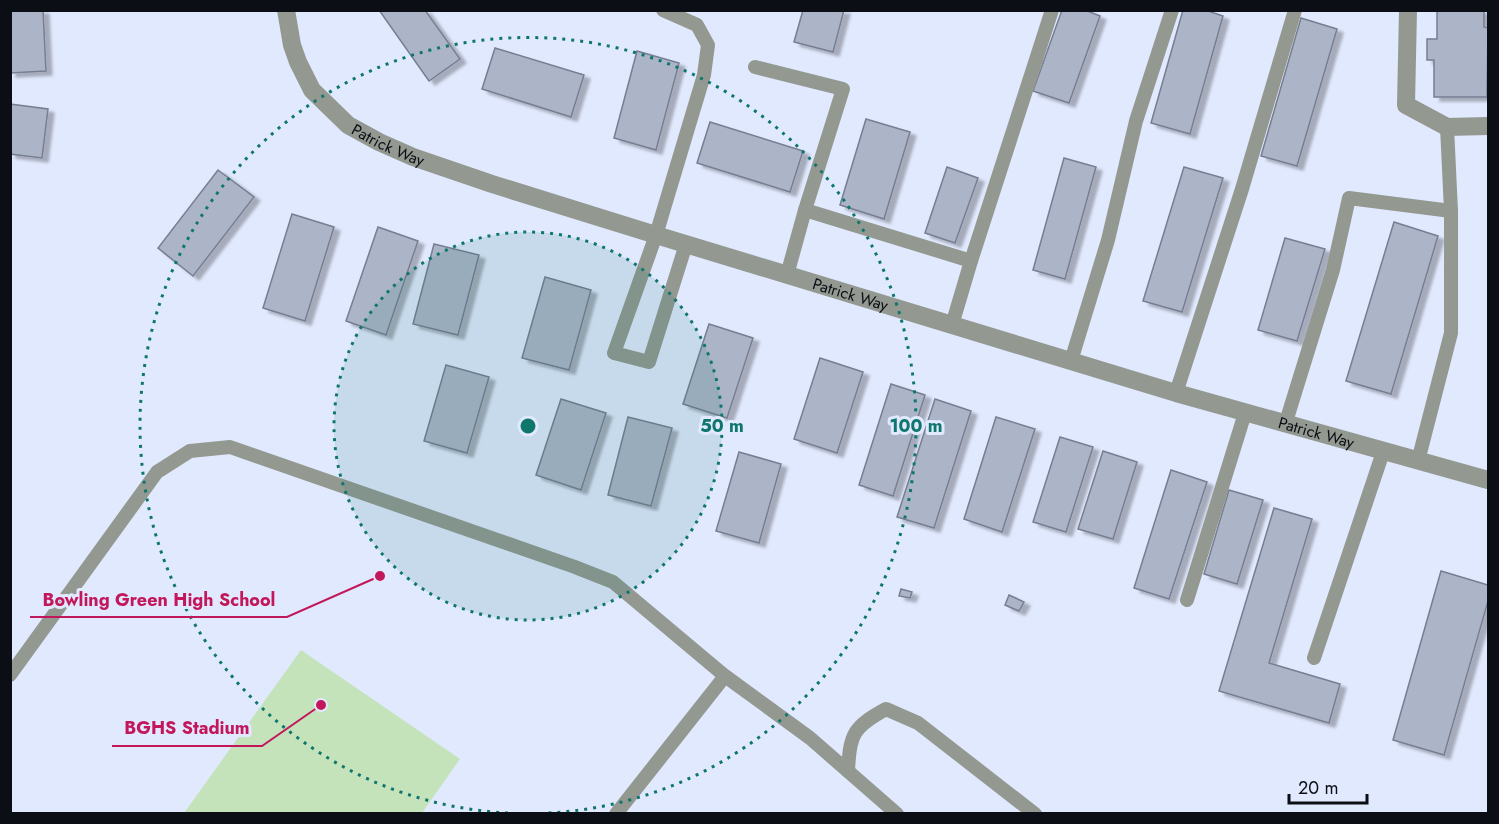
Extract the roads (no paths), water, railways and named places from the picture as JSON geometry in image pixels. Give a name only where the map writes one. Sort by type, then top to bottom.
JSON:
[{"type":"street","name":"Patrick Way","points":[[286,10],[295,54],[312,90],[348,125],[413,157],[656,235],[1176,393],[1488,480]]},
{"type":"street","points":[[1408,10],[1406,105],[1447,127],[1488,126]]},
{"type":"lane","points":[[663,10],[697,25],[708,45],[704,75],[656,235],[614,353],[649,362],[686,244]]},
{"type":"lane","points":[[952,325],[1052,10]]},
{"type":"lane","points":[[1071,361],[1108,240],[1136,121],[1172,10]]},
{"type":"lane","points":[[1176,393],[1242,189],[1295,10]]},
{"type":"lane","points":[[755,67],[843,89],[787,274]]},
{"type":"lane","points":[[1418,461],[1451,333],[1447,127]]},
{"type":"lane","points":[[1285,425],[1333,270],[1349,198],[1450,211]]},
{"type":"lane","points":[[805,210],[971,261]]},
{"type":"lane","points":[[1187,600],[1245,413]]},
{"type":"lane","points":[[10,675],[157,472],[190,451],[230,447],[613,582],[725,676],[810,738],[897,813]]},
{"type":"lane","points":[[1314,658],[1383,452]]},
{"type":"lane","points":[[616,813],[725,676]]},
{"type":"lane","points":[[848,771],[850,744],[863,722],[886,709],[918,723],[1035,813]]},
{"type":"place","name":"Bowling Green High School","points":[[380,576]]},
{"type":"place","name":"BGHS Stadium","points":[[321,705]]}]
